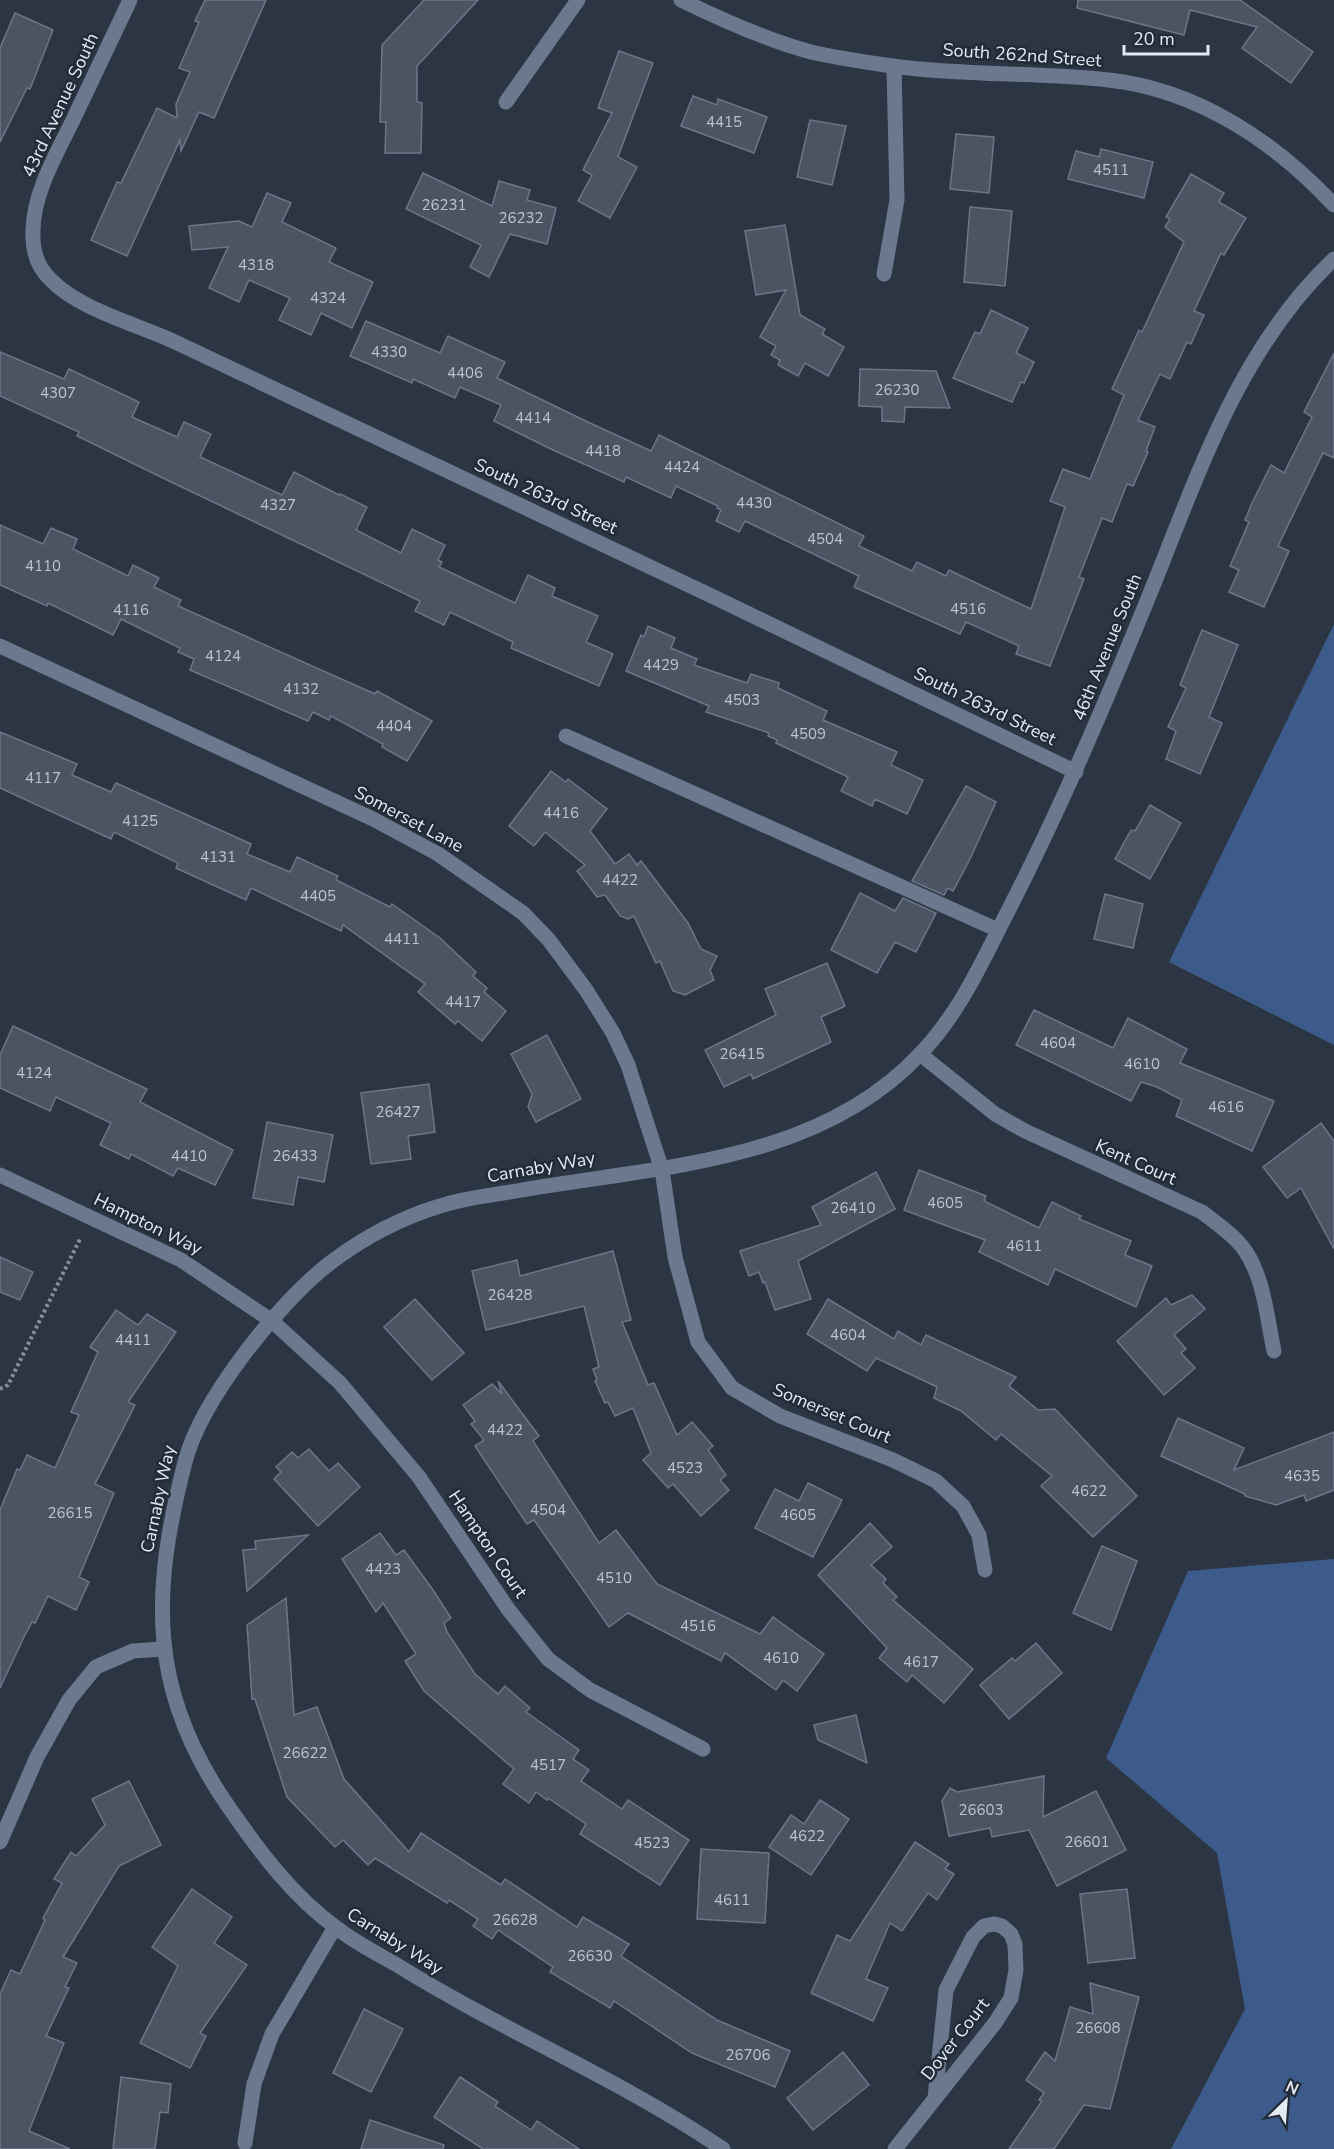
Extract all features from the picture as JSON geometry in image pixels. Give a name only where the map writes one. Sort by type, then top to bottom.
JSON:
[{"type":"street","name":"43rd Avenue South","points":[[33,229],[42,189],[130,0]]},
{"type":"street","points":[[506,102],[578,0]]},
{"type":"street","name":"South 262nd Street","points":[[681,0],[725,21],[811,52],[894,66],[1111,80],[1154,89],[1190,101],[1235,123],[1274,148],[1334,205]]},
{"type":"street","points":[[885,274],[897,200],[894,66]]},
{"type":"street","name":"South 263rd Street","points":[[33,229],[33,249],[40,267],[68,294],[184,346],[697,588],[1077,772]]},
{"type":"street","name":"46th Avenue South","points":[[920,1054],[962,999],[1077,772],[1208,452],[1233,399],[1275,324],[1334,259]]},
{"type":"street","name":"Somerset Lane","points":[[0,646],[373,819],[438,854],[523,913],[549,940],[586,990],[613,1033],[642,1102],[662,1170]]},
{"type":"street","points":[[566,736],[998,930]]},
{"type":"street","name":"Carnaby Way","points":[[723,2149],[678,2119],[456,2001],[335,1927],[266,1862],[208,1778],[178,1716],[162,1649],[162,1583],[169,1528],[190,1441],[228,1375],[272,1321],[325,1267],[380,1230],[443,1204],[592,1178],[662,1170],[746,1152],[826,1121],[869,1099],[920,1054]]},
{"type":"street","name":"Kent Court","points":[[920,1054],[995,1114],[1024,1131],[1202,1212],[1226,1230],[1243,1248],[1256,1272],[1274,1351]]},
{"type":"street","name":"Somerset Court","points":[[662,1170],[675,1257],[698,1342],[732,1388],[780,1416],[893,1460],[936,1481],[963,1506],[979,1535],[985,1570]]},
{"type":"street","name":"Hampton Way","points":[[0,1175],[181,1260],[272,1321]]},
{"type":"street","name":"Hampton Court","points":[[272,1321],[340,1383],[419,1477],[508,1609],[548,1659],[590,1690],[703,1749]]},
{"type":"street","points":[[0,1842],[42,1747],[69,1700],[96,1667],[133,1651],[162,1649]]},
{"type":"street","name":"Dover Court","points":[[896,2149],[995,2023],[1011,1998],[1016,1970],[1015,1944],[1011,1934],[1002,1926],[994,1924],[984,1926],[973,1937],[946,1990],[935,2098]]},
{"type":"street","points":[[244,2143],[254,2084],[272,2034],[335,1927]]},
{"type":"path","points":[[0,1389],[8,1385],[91,1218]]},
{"type":"shaded area","points":[[1334,624],[1334,1045],[1169,962]]},
{"type":"shaded area","points":[[1334,1559],[1334,2149],[1171,2149],[1245,2009],[1217,1853],[1106,1758],[1188,1571]]},
{"type":"building","points":[[205,0],[266,0],[214,118],[199,112],[181,151],[180,140],[127,256],[91,240],[117,182],[121,183],[157,108],[177,118],[176,104],[190,72],[179,68],[199,22],[195,21]]},
{"type":"building","points":[[424,0],[478,0],[417,66],[417,102],[422,103],[421,153],[385,153],[386,122],[380,122],[382,45]]},
{"type":"building","points":[[1078,0],[1240,0],[1313,52],[1291,83],[1242,48],[1257,27],[1190,10],[1184,35],[1077,8]]},
{"type":"building","points":[[15,13],[53,30],[30,89],[27,88],[0,142],[0,48]]},
{"type":"building","points":[[619,51],[653,63],[618,157],[637,167],[610,218],[578,201],[592,175],[583,170],[612,113],[598,108]]},
{"type":"building","points":[[693,96],[717,105],[718,99],[767,117],[754,153],[681,126]]},
{"type":"building","points":[[810,120],[846,126],[832,185],[797,177]]},
{"type":"building","points":[[956,134],[994,137],[989,193],[950,189]]},
{"type":"building","points":[[1101,149],[1153,162],[1144,198],[1068,179],[1076,151],[1099,157]]},
{"type":"building","points":[[423,173],[492,206],[499,181],[530,190],[527,200],[556,208],[547,244],[510,234],[489,277],[470,267],[481,245],[406,209]]},
{"type":"building","points":[[1191,174],[1224,193],[1219,202],[1246,218],[1224,255],[1221,253],[1194,311],[1204,315],[1191,344],[1187,342],[1170,379],[1160,374],[1138,420],[1155,427],[1146,451],[1148,452],[1133,486],[1127,484],[1112,522],[1102,518],[1079,577],[1084,579],[1050,666],[1016,654],[1019,646],[966,622],[960,634],[854,587],[859,576],[745,521],[739,532],[716,521],[721,510],[717,508],[718,506],[676,486],[671,498],[626,477],[624,482],[555,451],[494,421],[501,405],[460,387],[455,398],[413,379],[412,383],[350,356],[366,321],[440,353],[448,336],[505,362],[497,378],[592,424],[651,451],[659,435],[864,536],[859,546],[912,571],[917,562],[946,576],[949,570],[1031,609],[1065,507],[1050,501],[1063,469],[1090,479],[1124,395],[1112,389],[1139,330],[1142,332],[1184,242],[1165,227],[1170,219],[1166,217]]},
{"type":"building","points":[[267,193],[291,203],[282,222],[336,248],[329,262],[373,282],[352,328],[321,313],[311,335],[279,320],[290,298],[249,280],[239,302],[209,288],[228,247],[192,250],[189,226],[239,221],[252,227]]},
{"type":"building","points":[[970,207],[1012,211],[1005,286],[964,282]]},
{"type":"building","points":[[785,225],[800,315],[825,329],[822,334],[844,347],[828,376],[805,363],[798,376],[778,365],[780,360],[771,355],[776,346],[760,337],[786,290],[756,295],[745,231]]},
{"type":"building","points":[[991,310],[1028,328],[1016,353],[1034,362],[1012,402],[953,378],[975,332],[980,334]]},
{"type":"building","points":[[0,352],[64,379],[69,369],[139,402],[132,417],[177,437],[184,422],[211,434],[200,457],[282,495],[294,472],[367,507],[356,530],[401,553],[412,529],[445,545],[438,560],[442,562],[439,567],[515,603],[528,575],[555,588],[552,596],[598,616],[586,642],[613,654],[599,686],[511,648],[513,642],[450,612],[444,625],[415,611],[420,601],[77,436],[79,432],[0,396]]},
{"type":"building","points":[[1334,353],[1334,458],[1323,453],[1278,546],[1289,551],[1264,607],[1229,592],[1239,570],[1230,566],[1249,522],[1245,520],[1271,465],[1284,473],[1312,417],[1304,412]]},
{"type":"building","points":[[860,369],[936,371],[950,408],[905,407],[904,422],[882,421],[882,407],[859,406]]},
{"type":"building","points":[[0,525],[43,544],[51,528],[77,539],[73,549],[128,576],[133,565],[159,578],[154,587],[181,600],[178,606],[375,694],[377,691],[432,721],[407,761],[382,747],[383,744],[331,716],[329,720],[313,712],[308,721],[190,670],[194,659],[178,652],[180,648],[121,619],[113,635],[48,603],[47,606],[0,585]]},
{"type":"building","points":[[648,626],[675,638],[671,648],[697,659],[694,665],[747,683],[751,674],[779,683],[778,688],[827,711],[823,720],[897,752],[891,765],[923,780],[907,814],[875,799],[872,806],[841,791],[848,777],[776,743],[777,740],[768,736],[769,733],[706,712],[709,706],[626,671],[641,635],[644,637]]},
{"type":"building","points":[[1202,630],[1238,645],[1209,717],[1222,723],[1200,774],[1166,759],[1176,731],[1168,727],[1186,688],[1180,685]]},
{"type":"building","points":[[0,732],[77,764],[72,775],[111,792],[116,783],[251,844],[247,854],[290,872],[297,857],[338,876],[336,880],[390,907],[392,904],[440,938],[476,972],[473,976],[487,988],[484,992],[506,1011],[482,1041],[458,1021],[455,1024],[418,992],[425,984],[343,925],[341,931],[251,888],[246,900],[176,868],[178,863],[114,832],[111,839],[0,788]]},
{"type":"building","points":[[551,771],[566,782],[568,779],[607,809],[590,831],[615,864],[629,854],[637,865],[641,861],[688,923],[701,949],[717,956],[710,970],[714,980],[685,995],[673,991],[660,961],[656,963],[634,916],[628,919],[620,916],[605,895],[597,897],[577,871],[585,865],[545,832],[534,846],[509,826]]},
{"type":"building","points":[[966,786],[996,802],[953,891],[948,888],[944,895],[912,881]]},
{"type":"building","points":[[1150,805],[1181,823],[1150,879],[1115,859],[1131,830],[1135,831]]},
{"type":"building","points":[[860,893],[895,911],[903,898],[936,913],[916,952],[895,942],[877,973],[831,950]]},
{"type":"building","points":[[1105,894],[1143,904],[1133,948],[1094,939]]},
{"type":"building","points":[[827,963],[845,1006],[821,1017],[831,1042],[753,1079],[751,1074],[724,1087],[705,1050],[776,1015],[765,989]]},
{"type":"building","points":[[1034,1010],[1113,1048],[1128,1018],[1187,1049],[1180,1063],[1274,1101],[1252,1151],[1176,1116],[1182,1100],[1157,1087],[1141,1082],[1131,1101],[1016,1045]]},
{"type":"building","points":[[13,1026],[147,1089],[140,1102],[233,1150],[215,1185],[178,1168],[173,1176],[131,1154],[129,1159],[100,1145],[111,1123],[56,1097],[50,1111],[0,1088],[0,1055]]},
{"type":"building","points":[[547,1035],[581,1099],[536,1122],[528,1107],[532,1094],[511,1054]]},
{"type":"building","points":[[429,1084],[435,1132],[408,1136],[411,1159],[371,1164],[361,1093]]},
{"type":"building","points":[[267,1122],[333,1135],[324,1182],[298,1177],[293,1205],[253,1198]]},
{"type":"building","points":[[1321,1123],[1334,1141],[1334,1249],[1301,1188],[1287,1198],[1263,1167]]},
{"type":"building","points":[[919,1170],[986,1196],[984,1201],[1039,1228],[1052,1202],[1081,1216],[1079,1219],[1131,1241],[1125,1255],[1152,1266],[1136,1307],[1055,1269],[1048,1285],[979,1252],[985,1240],[904,1210]]},
{"type":"building","points":[[876,1172],[895,1209],[798,1261],[811,1299],[775,1310],[765,1282],[763,1283],[759,1272],[749,1276],[740,1251],[821,1225],[812,1207]]},
{"type":"building","points":[[613,1251],[631,1320],[622,1322],[648,1385],[654,1383],[677,1435],[692,1422],[713,1446],[708,1450],[726,1475],[720,1480],[729,1490],[701,1516],[673,1484],[668,1488],[643,1460],[651,1453],[633,1408],[615,1416],[608,1402],[605,1403],[595,1381],[597,1380],[593,1369],[599,1367],[584,1306],[486,1330],[472,1271],[517,1260],[520,1276]]},
{"type":"building","points":[[0,1257],[33,1272],[20,1300],[0,1292]]},
{"type":"building","points":[[1192,1295],[1205,1309],[1174,1335],[1186,1349],[1181,1353],[1195,1368],[1164,1395],[1117,1341],[1166,1298],[1171,1305]]},
{"type":"building","points":[[415,1299],[464,1353],[432,1380],[384,1327]]},
{"type":"building","points":[[828,1299],[894,1339],[898,1331],[921,1345],[926,1335],[1016,1377],[1009,1386],[1038,1410],[1055,1409],[1137,1496],[1093,1537],[1041,1486],[1052,1476],[1001,1434],[996,1440],[961,1411],[934,1398],[937,1387],[876,1358],[867,1371],[807,1334]]},
{"type":"building","points":[[116,1310],[138,1325],[147,1314],[176,1332],[128,1402],[135,1405],[95,1484],[114,1493],[79,1577],[89,1582],[76,1610],[48,1596],[35,1623],[32,1622],[24,1637],[0,1688],[0,1510],[17,1469],[20,1470],[27,1455],[55,1468],[79,1415],[71,1412],[98,1352],[90,1347]]},
{"type":"building","points":[[498,1381],[539,1436],[533,1441],[599,1543],[616,1530],[657,1584],[760,1634],[773,1617],[824,1654],[797,1691],[783,1680],[776,1690],[725,1653],[721,1661],[628,1613],[609,1627],[534,1520],[527,1524],[475,1446],[484,1440],[471,1424],[475,1421],[463,1405],[492,1384],[502,1394]]},
{"type":"building","points":[[1178,1418],[1244,1448],[1234,1470],[1334,1432],[1334,1490],[1306,1501],[1304,1495],[1276,1505],[1245,1496],[1245,1494],[1161,1456]]},
{"type":"building","points":[[309,1449],[329,1471],[338,1463],[360,1487],[318,1526],[274,1479],[281,1472],[276,1467],[292,1452],[298,1458]]},
{"type":"building","points":[[808,1483],[842,1500],[813,1557],[755,1528],[775,1489],[799,1501]]},
{"type":"building","points":[[870,1523],[892,1547],[871,1565],[886,1579],[883,1583],[897,1597],[893,1600],[973,1669],[944,1703],[912,1675],[907,1682],[879,1658],[887,1648],[818,1575]]},
{"type":"building","points":[[380,1533],[396,1555],[404,1550],[433,1590],[451,1618],[444,1623],[447,1632],[475,1674],[498,1694],[505,1686],[530,1708],[526,1712],[579,1750],[573,1759],[589,1770],[581,1781],[622,1809],[628,1800],[689,1840],[660,1885],[580,1834],[586,1824],[548,1798],[547,1800],[536,1792],[529,1803],[503,1784],[514,1769],[424,1691],[405,1661],[416,1654],[383,1603],[376,1612],[342,1559]]},
{"type":"building","points":[[308,1535],[247,1591],[243,1550],[256,1549],[255,1541]]},
{"type":"building","points":[[1102,1546],[1137,1561],[1111,1630],[1073,1613]]},
{"type":"building","points":[[286,1598],[294,1715],[317,1707],[344,1779],[409,1852],[421,1833],[501,1885],[505,1879],[577,1927],[583,1917],[629,1944],[621,1956],[717,2020],[790,2051],[775,2087],[692,2053],[614,2001],[610,2008],[550,1972],[553,1967],[498,1930],[492,1939],[473,1926],[478,1919],[449,1900],[447,1903],[375,1858],[368,1865],[343,1840],[335,1847],[287,1797],[255,1699],[252,1699],[247,1625]]},
{"type":"building","points":[[1036,1643],[1062,1673],[1009,1719],[980,1685],[1012,1658],[1015,1661]]},
{"type":"building","points":[[856,1715],[867,1763],[818,1740],[814,1725]]},
{"type":"building","points":[[1044,1776],[1043,1817],[1096,1791],[1126,1850],[1057,1886],[1029,1830],[992,1837],[990,1828],[949,1836],[942,1801],[950,1788],[957,1792]]},
{"type":"building","points":[[129,1781],[161,1845],[119,1866],[63,1957],[77,1963],[65,1987],[69,1988],[46,2036],[64,2043],[29,2131],[70,2149],[0,2149],[0,1994],[11,1970],[20,1974],[45,1920],[43,1918],[62,1883],[54,1879],[71,1852],[76,1856],[105,1825],[92,1799]]},
{"type":"building","points":[[820,1800],[849,1819],[811,1875],[769,1847],[791,1815],[804,1824]]},
{"type":"building","points":[[915,1842],[949,1864],[945,1869],[954,1874],[937,1900],[928,1893],[902,1931],[890,1923],[866,1979],[888,1988],[873,2021],[811,1993],[837,1935],[850,1941]]},
{"type":"building","points":[[701,1849],[769,1853],[765,1923],[697,1919]]},
{"type":"building","points":[[192,1889],[232,1917],[214,1943],[247,1965],[200,2033],[206,2036],[190,2068],[140,2043],[178,1966],[152,1947]]},
{"type":"building","points":[[1127,1889],[1135,1958],[1088,1963],[1080,1894]]},
{"type":"building","points":[[1090,1983],[1139,1997],[1110,2109],[1084,2105],[1054,2149],[1009,2149],[1042,2101],[1039,2100],[1044,2093],[1026,2080],[1045,2052],[1055,2061],[1070,2007],[1093,2014]]},
{"type":"building","points":[[364,2009],[403,2029],[371,2092],[333,2073]]},
{"type":"building","points":[[843,2052],[869,2085],[813,2130],[787,2098]]},
{"type":"building","points":[[121,2077],[171,2084],[168,2113],[160,2112],[155,2149],[113,2149]]},
{"type":"building","points":[[460,2077],[498,2102],[495,2106],[531,2130],[537,2121],[579,2149],[483,2149],[434,2117]]},
{"type":"building","points":[[370,2120],[444,2145],[443,2149],[361,2149]]}]
